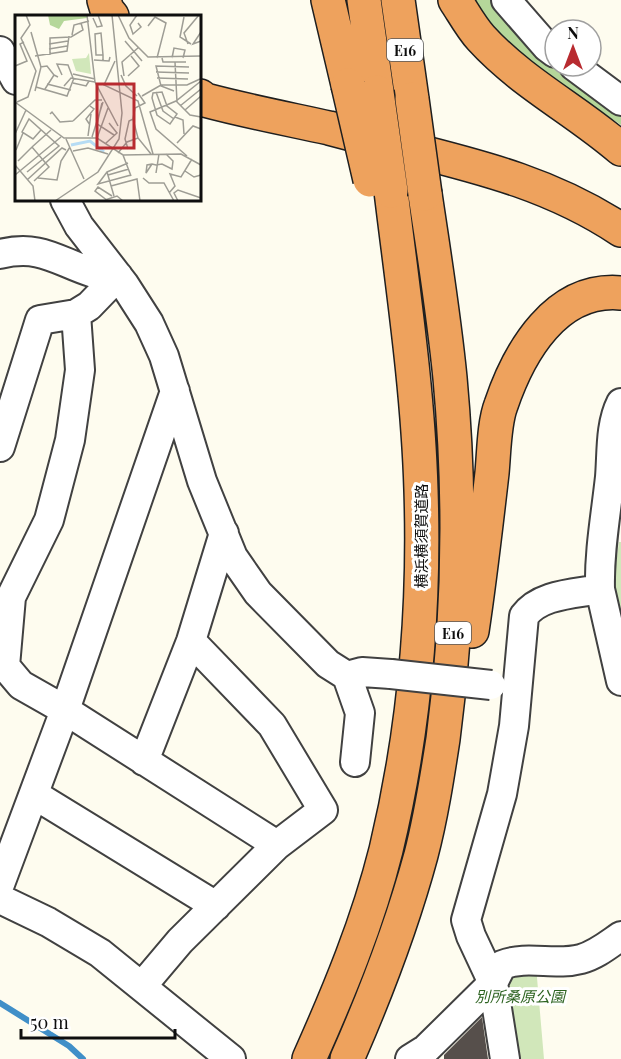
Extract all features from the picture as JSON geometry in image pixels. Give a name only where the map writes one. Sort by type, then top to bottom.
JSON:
[{"type":"highway","points":[[104,0],[111,15]]},
{"type":"highway","points":[[121,0],[123,10],[128,15]]},
{"type":"highway","points":[[328,0],[363,88]]},
{"type":"highway","name":"横浜横須賀道路","points":[[312,1051],[340,988],[366,916],[385,851],[399,787],[410,713],[418,638],[422,565],[421,489],[414,386],[363,88],[364,0]]},
{"type":"highway","name":"E16","points":[[347,1058],[374,997],[401,924],[422,853],[435,790],[447,706],[453,639],[456,485],[450,379],[398,0]]},
{"type":"highway","points":[[455,0],[480,36],[506,63],[554,101],[600,131],[621,149]]},
{"type":"highway","points":[[201,78],[226,91],[494,153],[549,172],[604,195],[621,207]]},
{"type":"highway","points":[[201,97],[205,100],[260,114],[329,128],[487,168],[540,187],[597,214],[621,230]]},
{"type":"highway","points":[[435,790],[462,693],[480,577],[500,407],[518,364],[542,326],[574,301],[609,292],[621,293]]},
{"type":"street","points":[[506,0],[543,42]]},
{"type":"street","points":[[0,51],[15,78]]},
{"type":"street","points":[[590,78],[621,101]]},
{"type":"street","points":[[66,201],[79,226],[118,276],[149,323],[164,356],[202,481],[233,557],[258,593],[328,664],[347,676],[360,713],[355,762]]},
{"type":"street","points":[[0,254],[37,251],[96,274],[118,276]]},
{"type":"street","points":[[0,447],[40,320],[76,314],[89,306],[118,276]]},
{"type":"street","points":[[76,314],[80,370],[70,440],[49,519],[11,597],[5,666],[21,685],[65,710],[277,846]]},
{"type":"street","points":[[0,884],[35,795],[175,391]]},
{"type":"street","points":[[621,403],[612,439],[600,566],[600,589],[621,681]]},
{"type":"street","points":[[144,760],[191,640],[224,533]]},
{"type":"street","points":[[505,1059],[493,983],[465,920],[502,794],[514,726],[504,686],[524,616],[531,607],[544,600],[600,589]]},
{"type":"street","points":[[142,986],[180,941],[277,846],[323,810],[272,725],[191,640]]},
{"type":"street","points":[[347,676],[362,672],[504,686]]},
{"type":"street","points":[[35,795],[216,906]]},
{"type":"street","points":[[0,900],[48,922],[100,953],[231,1059]]},
{"type":"street","points":[[410,1059],[426,1049],[493,983],[502,965],[513,960],[579,960],[598,952],[621,936]]},
{"type":"green space","points":[[466,0],[497,0],[543,49],[543,78]]},
{"type":"green space","points":[[543,78],[574,78],[621,114],[621,125],[596,108],[554,89]]},
{"type":"green space","points":[[619,542],[621,542],[621,618],[613,585]]},
{"type":"green space","name":"別所桑原公園","points":[[536,966],[544,1059],[510,1059],[507,969]]},
{"type":"building","points":[[482,1017],[488,1059],[444,1059],[444,1055]]},
{"type":"waterway","points":[[0,1003],[69,1046],[83,1059]]}]
